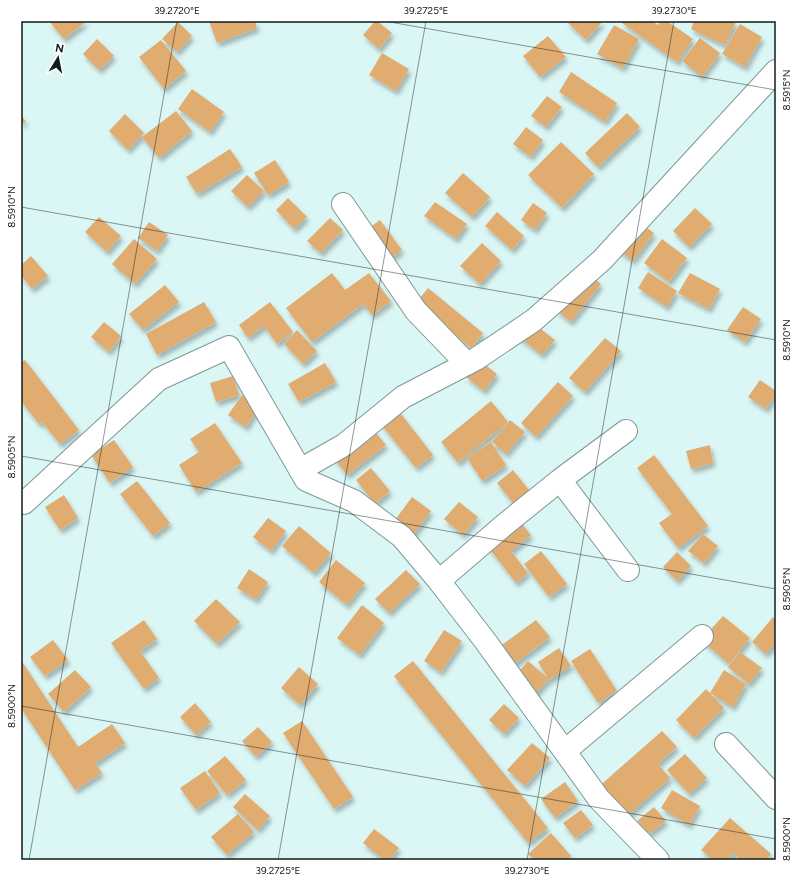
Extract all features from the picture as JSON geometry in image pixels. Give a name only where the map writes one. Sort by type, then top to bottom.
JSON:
[{"type":"street","points":[[300,470],[344,445],[403,397],[467,364],[534,320],[602,260],[776,71]]},
{"type":"street","points":[[343,204],[416,311],[467,364]]},
{"type":"street","points":[[21,500],[24,503],[159,379],[229,347],[306,480],[354,501],[402,538],[439,581],[486,642],[599,799],[658,860]]},
{"type":"street","points":[[439,581],[503,526],[560,480],[626,431]]},
{"type":"street","points":[[560,480],[628,570]]},
{"type":"street","points":[[565,751],[702,636]]},
{"type":"street","points":[[726,744],[776,798]]},
{"type":"building","points":[[49,21],[87,21],[64,39]]},
{"type":"building","points":[[209,21],[255,21],[257,28],[217,43]]},
{"type":"building","points":[[375,21],[392,33],[379,49],[363,35]]},
{"type":"building","points":[[566,21],[603,21],[586,40]]},
{"type":"building","points":[[623,21],[652,21],[658,25],[661,21],[667,21],[693,39],[677,62],[622,23]]},
{"type":"building","points":[[694,21],[736,22],[725,45],[691,29]]},
{"type":"building","points":[[178,22],[192,36],[177,52],[162,39]]},
{"type":"building","points":[[740,24],[762,37],[745,67],[722,54]]},
{"type":"building","points":[[614,25],[639,39],[623,68],[597,54]]},
{"type":"building","points":[[548,36],[566,57],[540,77],[523,56]]},
{"type":"building","points":[[700,38],[720,53],[702,77],[682,61]]},
{"type":"building","points":[[97,39],[114,56],[99,70],[83,54]]},
{"type":"building","points":[[161,40],[186,71],[164,89],[139,57]]},
{"type":"building","points":[[382,53],[409,69],[396,91],[369,75]]},
{"type":"building","points":[[571,72],[617,103],[605,122],[559,92]]},
{"type":"building","points":[[192,89],[224,112],[210,132],[178,109]]},
{"type":"building","points":[[547,96],[562,107],[546,127],[531,116]]},
{"type":"building","points":[[176,111],[192,131],[159,158],[142,137]]},
{"type":"building","points":[[627,113],[640,127],[598,167],[585,153]]},
{"type":"building","points":[[125,114],[144,133],[128,150],[109,131]]},
{"type":"building","points":[[21,115],[26,122],[21,124]]},
{"type":"building","points":[[526,127],[543,140],[531,157],[513,144]]},
{"type":"building","points":[[561,142],[594,174],[562,208],[528,175]]},
{"type":"building","points":[[230,149],[242,167],[197,194],[186,177]]},
{"type":"building","points":[[275,160],[289,182],[268,195],[254,173]]},
{"type":"building","points":[[463,173],[490,197],[472,217],[445,193]]},
{"type":"building","points":[[247,175],[264,191],[248,207],[231,191]]},
{"type":"building","points":[[288,198],[307,217],[294,229],[276,210]]},
{"type":"building","points":[[435,202],[467,224],[456,239],[424,216]]},
{"type":"building","points":[[533,203],[547,213],[535,230],[521,220]]},
{"type":"building","points":[[695,208],[712,224],[689,247],[673,231]]},
{"type":"building","points":[[497,212],[524,236],[512,250],[485,226]]},
{"type":"building","points":[[99,217],[121,236],[107,252],[85,232]]},
{"type":"building","points":[[330,218],[343,230],[321,253],[307,241]]},
{"type":"building","points":[[380,220],[402,250],[385,262],[363,232]]},
{"type":"building","points":[[636,220],[654,233],[633,261],[616,248]]},
{"type":"building","points":[[149,222],[168,235],[157,251],[138,238]]},
{"type":"building","points":[[134,239],[157,259],[135,284],[112,264]]},
{"type":"building","points":[[662,239],[687,258],[669,282],[644,263]]},
{"type":"building","points":[[482,243],[501,261],[480,284],[460,266]]},
{"type":"building","points":[[31,256],[48,276],[32,289],[21,275],[21,265]]},
{"type":"building","points":[[586,272],[601,284],[571,322],[556,310]]},
{"type":"building","points":[[648,272],[677,291],[667,307],[638,288]]},
{"type":"building","points":[[332,273],[345,290],[369,273],[391,301],[372,315],[363,304],[312,342],[286,308]]},
{"type":"building","points":[[690,273],[720,289],[709,309],[678,293]]},
{"type":"building","points":[[165,285],[179,302],[143,330],[129,314]]},
{"type":"building","points":[[428,288],[483,333],[471,348],[415,304]]},
{"type":"building","points":[[204,302],[216,322],[157,355],[146,334]]},
{"type":"building","points":[[270,302],[293,332],[277,344],[264,326],[248,338],[239,325]]},
{"type":"building","points":[[743,307],[761,319],[745,342],[727,330]]},
{"type":"building","points":[[528,319],[555,340],[542,355],[516,335]]},
{"type":"building","points":[[104,322],[121,336],[109,352],[91,337]]},
{"type":"building","points":[[297,330],[317,351],[303,364],[284,344]]},
{"type":"building","points":[[605,338],[621,351],[585,392],[569,378]]},
{"type":"building","points":[[25,360],[79,430],[60,444],[42,422],[39,424],[21,401],[21,362]]},
{"type":"building","points":[[479,360],[497,374],[484,391],[466,377]]},
{"type":"building","points":[[325,363],[336,382],[299,402],[288,384]]},
{"type":"building","points":[[233,376],[239,395],[216,402],[210,383]]},
{"type":"building","points":[[760,380],[776,391],[776,394],[766,409],[748,397]]},
{"type":"building","points":[[558,382],[573,396],[536,437],[521,423]]},
{"type":"building","points":[[242,395],[259,407],[246,427],[228,415]]},
{"type":"building","points":[[491,401],[508,422],[458,463],[441,442]]},
{"type":"building","points":[[398,410],[433,455],[416,468],[380,423]]},
{"type":"building","points":[[510,420],[525,432],[506,454],[492,442]]},
{"type":"building","points":[[215,423],[242,463],[196,492],[179,465],[199,452],[190,439]]},
{"type":"building","points":[[371,427],[386,445],[347,475],[333,457]]},
{"type":"building","points":[[114,440],[133,467],[110,483],[91,455]]},
{"type":"building","points":[[491,442],[506,465],[482,481],[467,458]]},
{"type":"building","points":[[710,445],[713,463],[691,469],[686,451]]},
{"type":"building","points":[[654,455],[708,526],[678,548],[659,523],[672,514],[637,468]]},
{"type":"building","points":[[371,468],[390,491],[375,504],[356,480]]},
{"type":"building","points":[[513,470],[529,490],[513,503],[497,483]]},
{"type":"building","points":[[137,481],[170,523],[153,536],[120,494]]},
{"type":"building","points":[[64,495],[78,518],[60,530],[45,507]]},
{"type":"building","points":[[412,497],[431,511],[411,538],[392,524]]},
{"type":"building","points":[[459,502],[478,517],[463,535],[444,519]]},
{"type":"building","points":[[268,518],[286,531],[271,551],[253,537]]},
{"type":"building","points":[[517,518],[531,535],[511,551],[528,573],[516,583],[485,543]]},
{"type":"building","points":[[299,526],[331,553],[314,573],[282,546]]},
{"type":"building","points":[[703,534],[718,546],[704,563],[688,551]]},
{"type":"building","points":[[541,551],[567,584],[549,597],[524,564]]},
{"type":"building","points":[[677,552],[691,566],[677,581],[663,567]]},
{"type":"building","points":[[336,560],[365,583],[347,605],[319,582]]},
{"type":"building","points":[[249,569],[268,582],[256,600],[237,588]]},
{"type":"building","points":[[406,570],[420,584],[389,613],[375,599]]},
{"type":"building","points":[[216,599],[240,622],[217,644],[194,621]]},
{"type":"building","points":[[362,605],[384,623],[360,655],[337,638]]},
{"type":"building","points":[[723,616],[750,638],[729,664],[701,640]]},
{"type":"building","points":[[773,617],[776,620],[776,642],[766,654],[752,642]]},
{"type":"building","points":[[144,620],[157,639],[140,651],[159,678],[144,689],[111,643]]},
{"type":"building","points":[[536,620],[550,637],[513,665],[499,647]]},
{"type":"building","points":[[444,630],[462,641],[441,672],[424,661]]},
{"type":"building","points":[[53,640],[68,660],[45,676],[30,657]]},
{"type":"building","points":[[559,648],[571,666],[549,680],[538,662]]},
{"type":"building","points":[[590,649],[617,691],[598,703],[571,661]]},
{"type":"building","points":[[740,652],[762,668],[749,684],[728,667]]},
{"type":"building","points":[[21,660],[78,747],[112,724],[125,743],[95,763],[102,773],[75,790],[21,708]]},
{"type":"building","points":[[413,661],[548,828],[528,843],[394,676]]},
{"type":"building","points":[[528,661],[549,679],[529,701],[508,684]]},
{"type":"building","points":[[299,667],[318,684],[300,705],[281,688]]},
{"type":"building","points":[[75,670],[91,687],[64,712],[48,694]]},
{"type":"building","points":[[724,670],[746,684],[733,707],[710,693]]},
{"type":"building","points":[[706,689],[724,708],[694,738],[676,720]]},
{"type":"building","points":[[195,703],[211,722],[196,735],[180,717]]},
{"type":"building","points":[[504,704],[519,718],[504,734],[489,720]]},
{"type":"building","points":[[302,721],[353,797],[334,809],[283,733]]},
{"type":"building","points":[[258,727],[272,742],[256,757],[242,741]]},
{"type":"building","points":[[662,731],[677,747],[658,764],[670,778],[624,819],[596,789]]},
{"type":"building","points":[[532,743],[550,758],[525,786],[507,770]]},
{"type":"building","points":[[685,754],[707,778],[689,794],[667,770]]},
{"type":"building","points":[[225,756],[246,780],[227,795],[207,771]]},
{"type":"building","points":[[205,771],[220,793],[196,810],[180,788]]},
{"type":"building","points":[[565,782],[578,801],[555,818],[541,799]]},
{"type":"building","points":[[672,790],[700,806],[689,825],[661,808]]},
{"type":"building","points":[[245,794],[270,816],[258,830],[233,807]]},
{"type":"building","points":[[654,807],[666,821],[649,834],[637,821]]},
{"type":"building","points":[[581,810],[593,825],[575,838],[563,823]]},
{"type":"building","points":[[238,814],[254,832],[227,855],[211,837]]},
{"type":"building","points":[[730,818],[771,854],[766,860],[741,860],[733,853],[727,860],[713,860],[701,850]]},
{"type":"building","points":[[374,829],[399,848],[389,860],[384,860],[363,843]]},
{"type":"building","points":[[551,833],[571,856],[567,860],[534,860],[528,854]]}]
